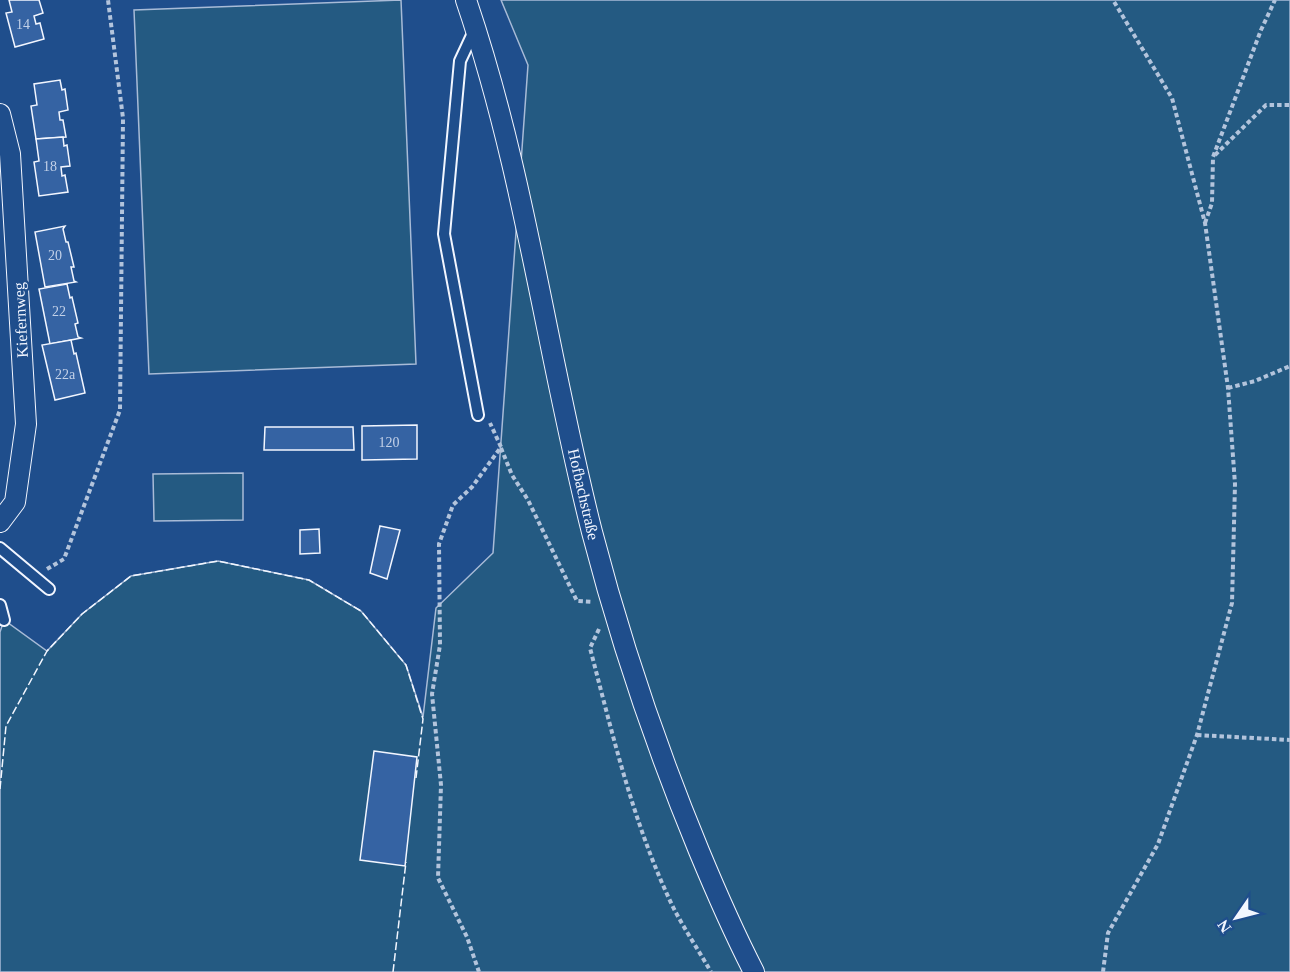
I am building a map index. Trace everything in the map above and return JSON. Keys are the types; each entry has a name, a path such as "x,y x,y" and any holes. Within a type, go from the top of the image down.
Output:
{"street":[{"name":"Hofbachstraße","path":"466,0 495,90 592,530 612,602 643,703 679,802 715,889 754,972"},
{"name":"Kiefernweg","path":"0,114 10,154 26,424 15,502 0,522"}],"lane":[{"path":"476,28 460,61 444,234 483,416"},
{"path":"0,548 49,589"},
{"path":"0,604 4,620"}],"path":[{"path":"35,576 64,559 120,410 123,118 108,0"},
{"path":"1103,972 1108,933 1158,844 1197,735 1232,603 1235,484 1227,388 1205,223 1172,98 1113,0"},
{"path":"1205,223 1212,203 1214,157 1261,30 1275,0"},
{"path":"1214,157 1266,105 1290,105"},
{"path":"1227,388 1255,381 1290,366"},
{"path":"483,416 501,447 512,476 528,500 576,601 612,602 590,648 598,681 621,766 648,848 674,909 711,972"},
{"path":"479,972 466,937 438,878 441,785 432,694 440,645 439,544 453,505 472,487 501,447"},
{"path":"1197,735 1290,740"}],"shaded area":[{"path":"401,0 416,364 149,374 134,10"},
{"path":"501,0 1290,0 1290,972 0,972 0,632 4,620 47,651 82,614 131,576 218,561 309,580 361,611 406,665 423,717 436,608 493,553 528,65"},
{"path":"243,473 243,520 154,521 153,474"}],"building":[{"path":"9,0 39,0 43,13 34,16 36,24 40,23 44,39 15,47 6,13 12,12"},
{"path":"60,80 62,90 65,89 68,110 59,112 66,137 36,139 31,106 37,105 34,84"},
{"path":"63,137 64,146 67,145 70,166 61,167 68,192 39,196 34,162 39,161 36,139"},
{"path":"65,226 63,229 76,282 45,287 35,232"},
{"path":"67,284 78,323 75,324 78,337 81,338 50,344 39,289"},
{"path":"71,340 85,393 55,400 42,345"},
{"path":"417,425 417,459 362,460 362,426"},
{"path":"265,427 353,427 354,450 264,450"},
{"path":"380,526 400,530 387,579 370,573"},
{"path":"319,529 320,553 300,554 300,530"},
{"path":"374,751 417,757 405,866 360,860"}],"fence":[{"path":"0,789 6,726 47,651 82,614 131,576 218,561 309,580 361,611 406,665 423,719 416,778"},
{"path":"393,972 406,862"}]}
